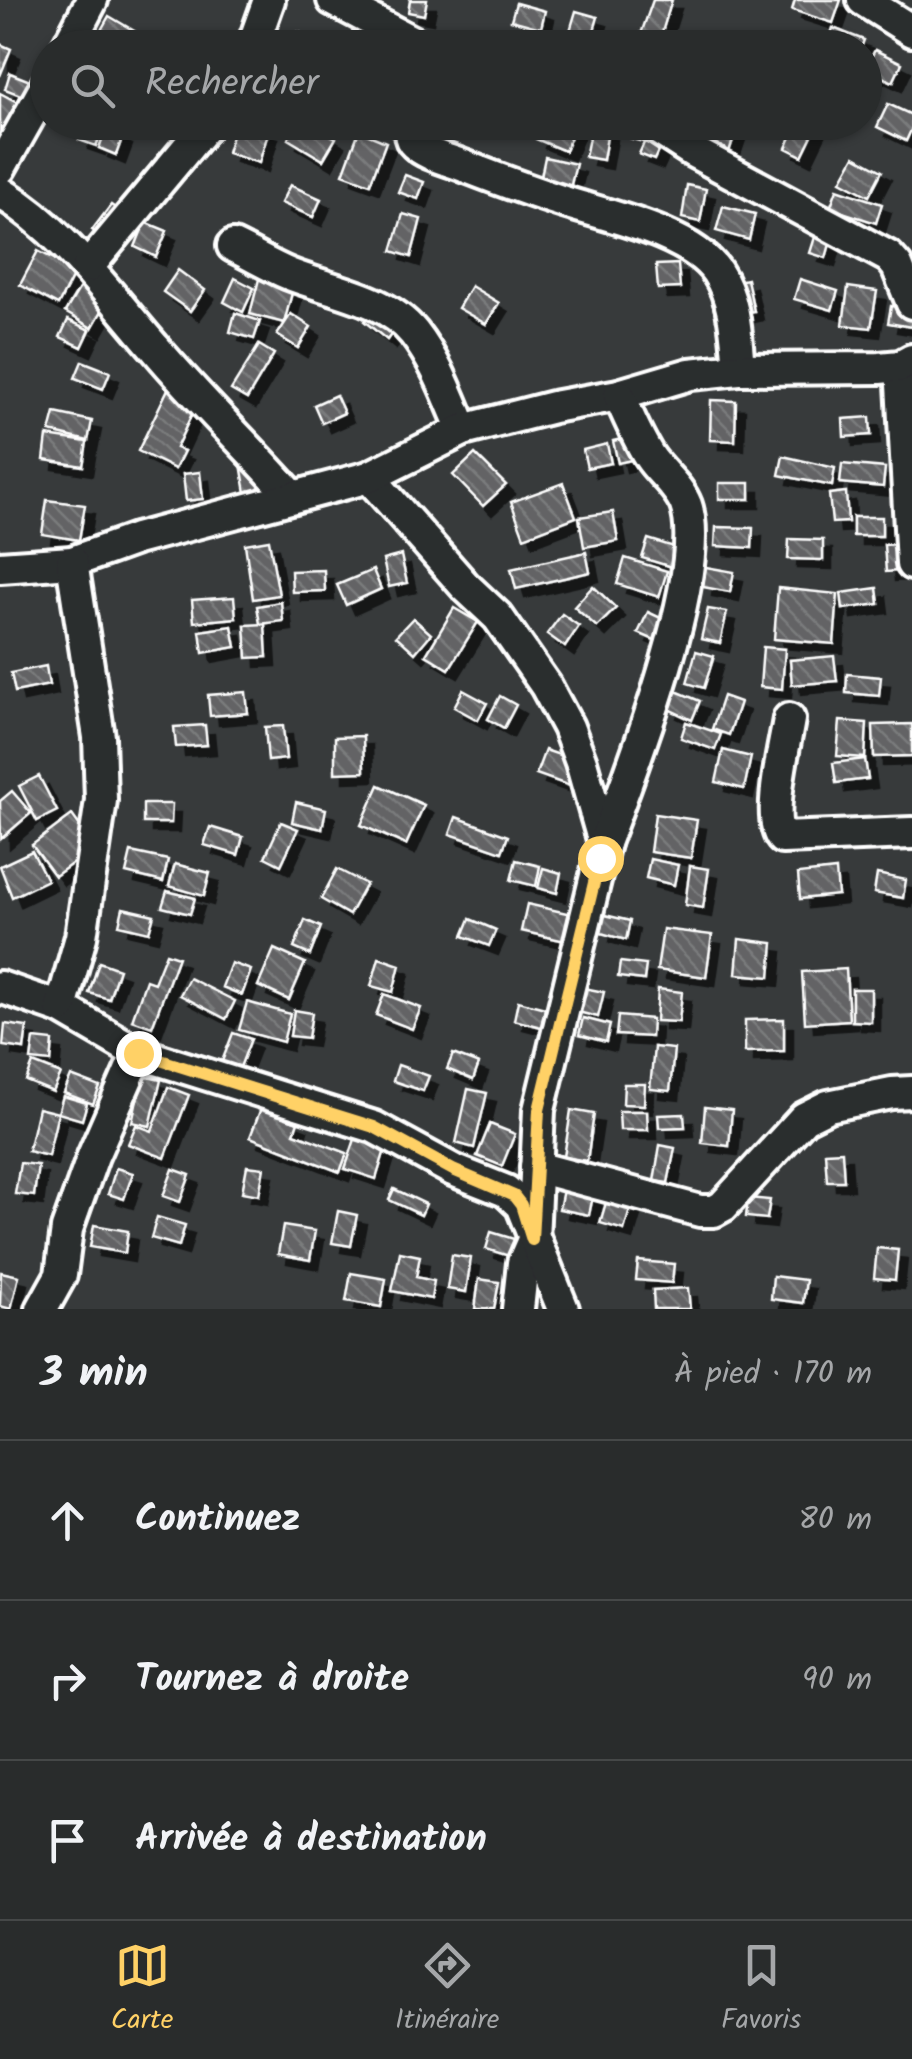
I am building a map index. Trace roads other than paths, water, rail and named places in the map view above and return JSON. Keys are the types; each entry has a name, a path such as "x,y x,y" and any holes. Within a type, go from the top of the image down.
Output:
{"street":[{"path":"76,30 92,0"},
{"path":"258,30 269,0"},
{"path":"333,0 390,30"},
{"path":"863,0 912,31"},
{"path":"0,168 30,115"},
{"path":"88,267 194,140"},
{"path":"413,140 434,154 543,196 642,227 695,252 716,270 726,291 733,311 739,369"},
{"path":"676,140 889,256 912,303"},
{"path":"0,192 42,221 88,267 158,352 292,496"},
{"path":"234,246 286,272 376,304 398,318 426,353 463,430"},
{"path":"0,567 72,562 136,539 369,476 463,430 619,395 690,374 907,363 912,564"},
{"path":"518,1309 523,1263 532,1240 539,1110 604,844 676,629 691,553 687,508 682,497 649,456 619,395"},
{"path":"369,476 465,586 498,617 546,686 581,762 604,844"},
{"path":"62,1008 81,937 101,800 99,738 72,562"},
{"path":"789,718 776,801 777,829 782,838 912,833"},
{"path":"0,987 62,1008 138,1053 374,1127 453,1170 514,1196 563,1309"},
{"path":"42,1309 61,1276 68,1229 86,1174 138,1053"},
{"path":"536,1167 714,1211 804,1118 828,1106 912,1092"}]}
